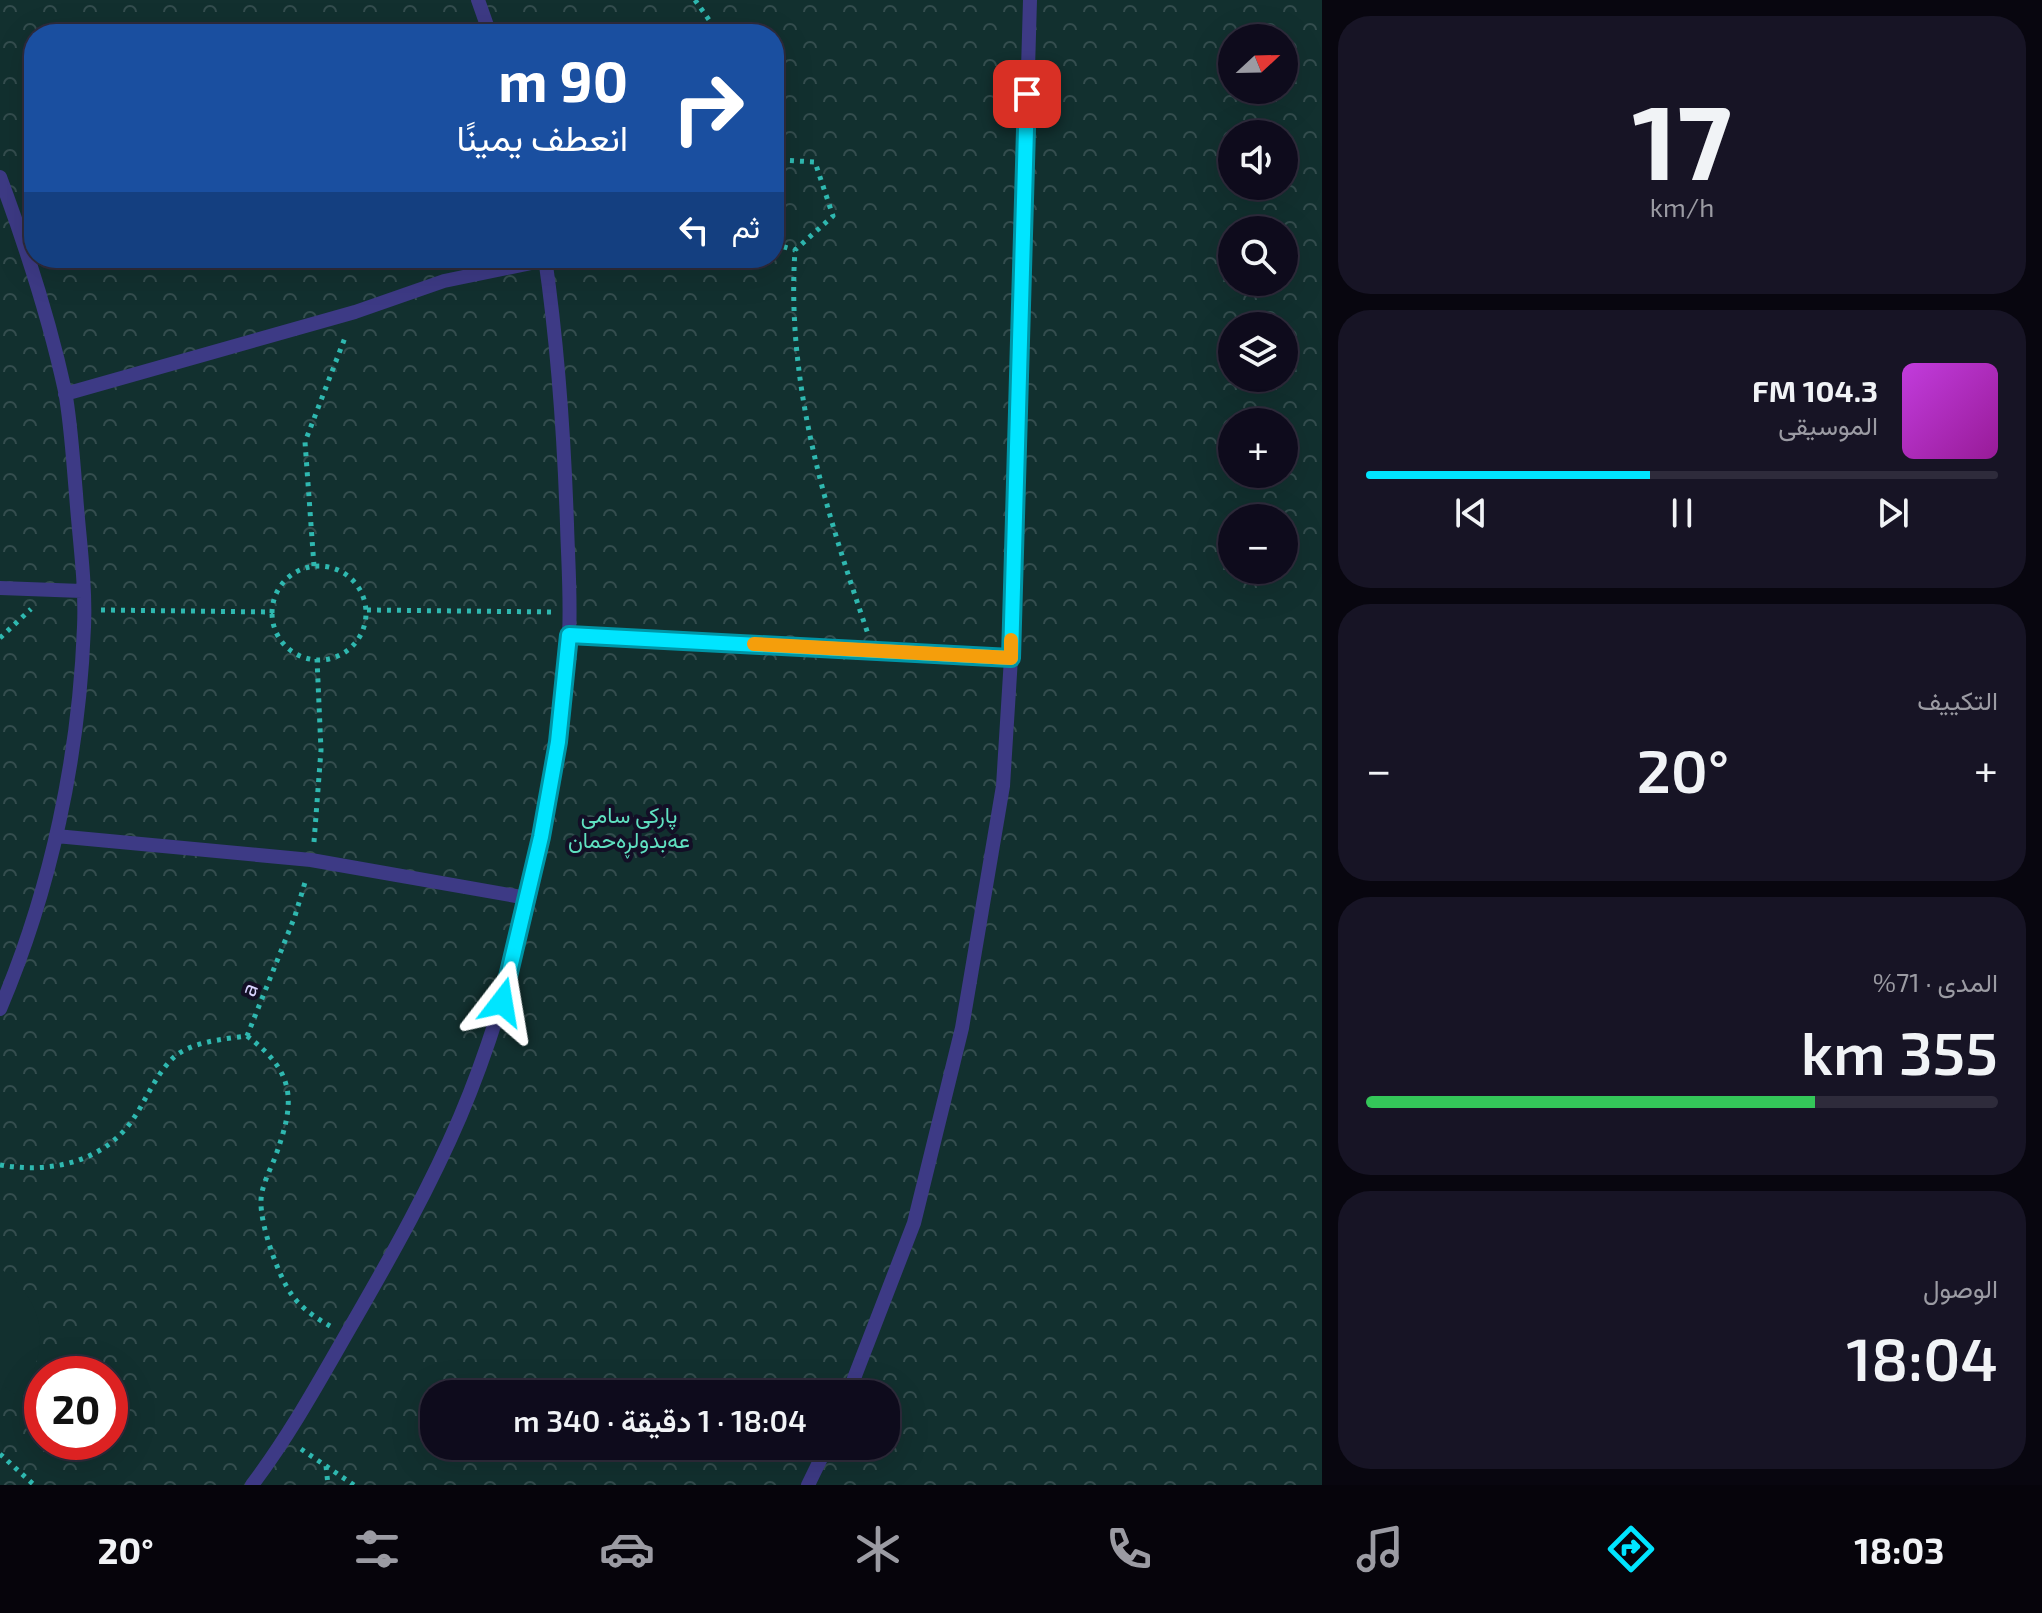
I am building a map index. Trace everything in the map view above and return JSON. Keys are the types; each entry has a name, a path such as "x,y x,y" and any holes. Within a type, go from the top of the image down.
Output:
{"lane":[{"path":"478,0 486,24"},
{"path":"853,1380 914,1223 962,1028 1003,786 1011,658 1030,0"},
{"path":"0,177 24,247"},
{"path":"0,1009 41,902 56,836 74,739 84,609 75,475 65,394 31,268"},
{"path":"65,394 355,312 444,281 504,268"},
{"path":"252,1485 287,1439 426,1191 461,1113 502,1002 527,898 558,742 569,635 563,404 547,268"},
{"path":"0,588 82,591"},
{"path":"569,635 1011,658"},
{"path":"56,836 311,860 527,898"},
{"path":"808,1485 820,1460"}],"path":[{"path":"695,0 712,24"},
{"path":"784,160 815,162 833,216 795,250 791,307 810,440 825,507 873,650"},
{"path":"784,247 795,250"},
{"path":"314,566 305,442 355,312"},
{"path":"314,566 344,572 363,595 366,610 365,625 347,651 332,658 317,659 288,648 278,635 273,612 278,590 287,578 314,566"},
{"path":"0,638 48,589"},
{"path":"84,609 273,612"},
{"path":"366,610 570,612"},
{"name":"a","path":"247,1036 295,916 311,860 318,818 321,750 317,659"},
{"path":"0,1165 58,1166 98,1155 128,1126 173,1057 208,1042 247,1036 273,1055 287,1087 287,1125 261,1201 271,1249 291,1294 311,1314 346,1336"},
{"path":"287,1439 354,1485"},
{"path":"0,1454 34,1485"},
{"path":"326,1465 328,1485"}],"green space":[{"name":"پارکی سامی عەبدولڕەحمان","path":"0,0 1322,0 1322,1485 0,1485"},
{"path":"0,1268 28,1297 40,1329 40,1346 38,1356 24,1356 24,1392 20,1399 0,1382"}],"slow traffic":[{"path":"754,644 1011,658 1011,640"}],"route":[{"path":"502,1002 541,837 558,742 569,635 1011,658 1027,94"}]}
